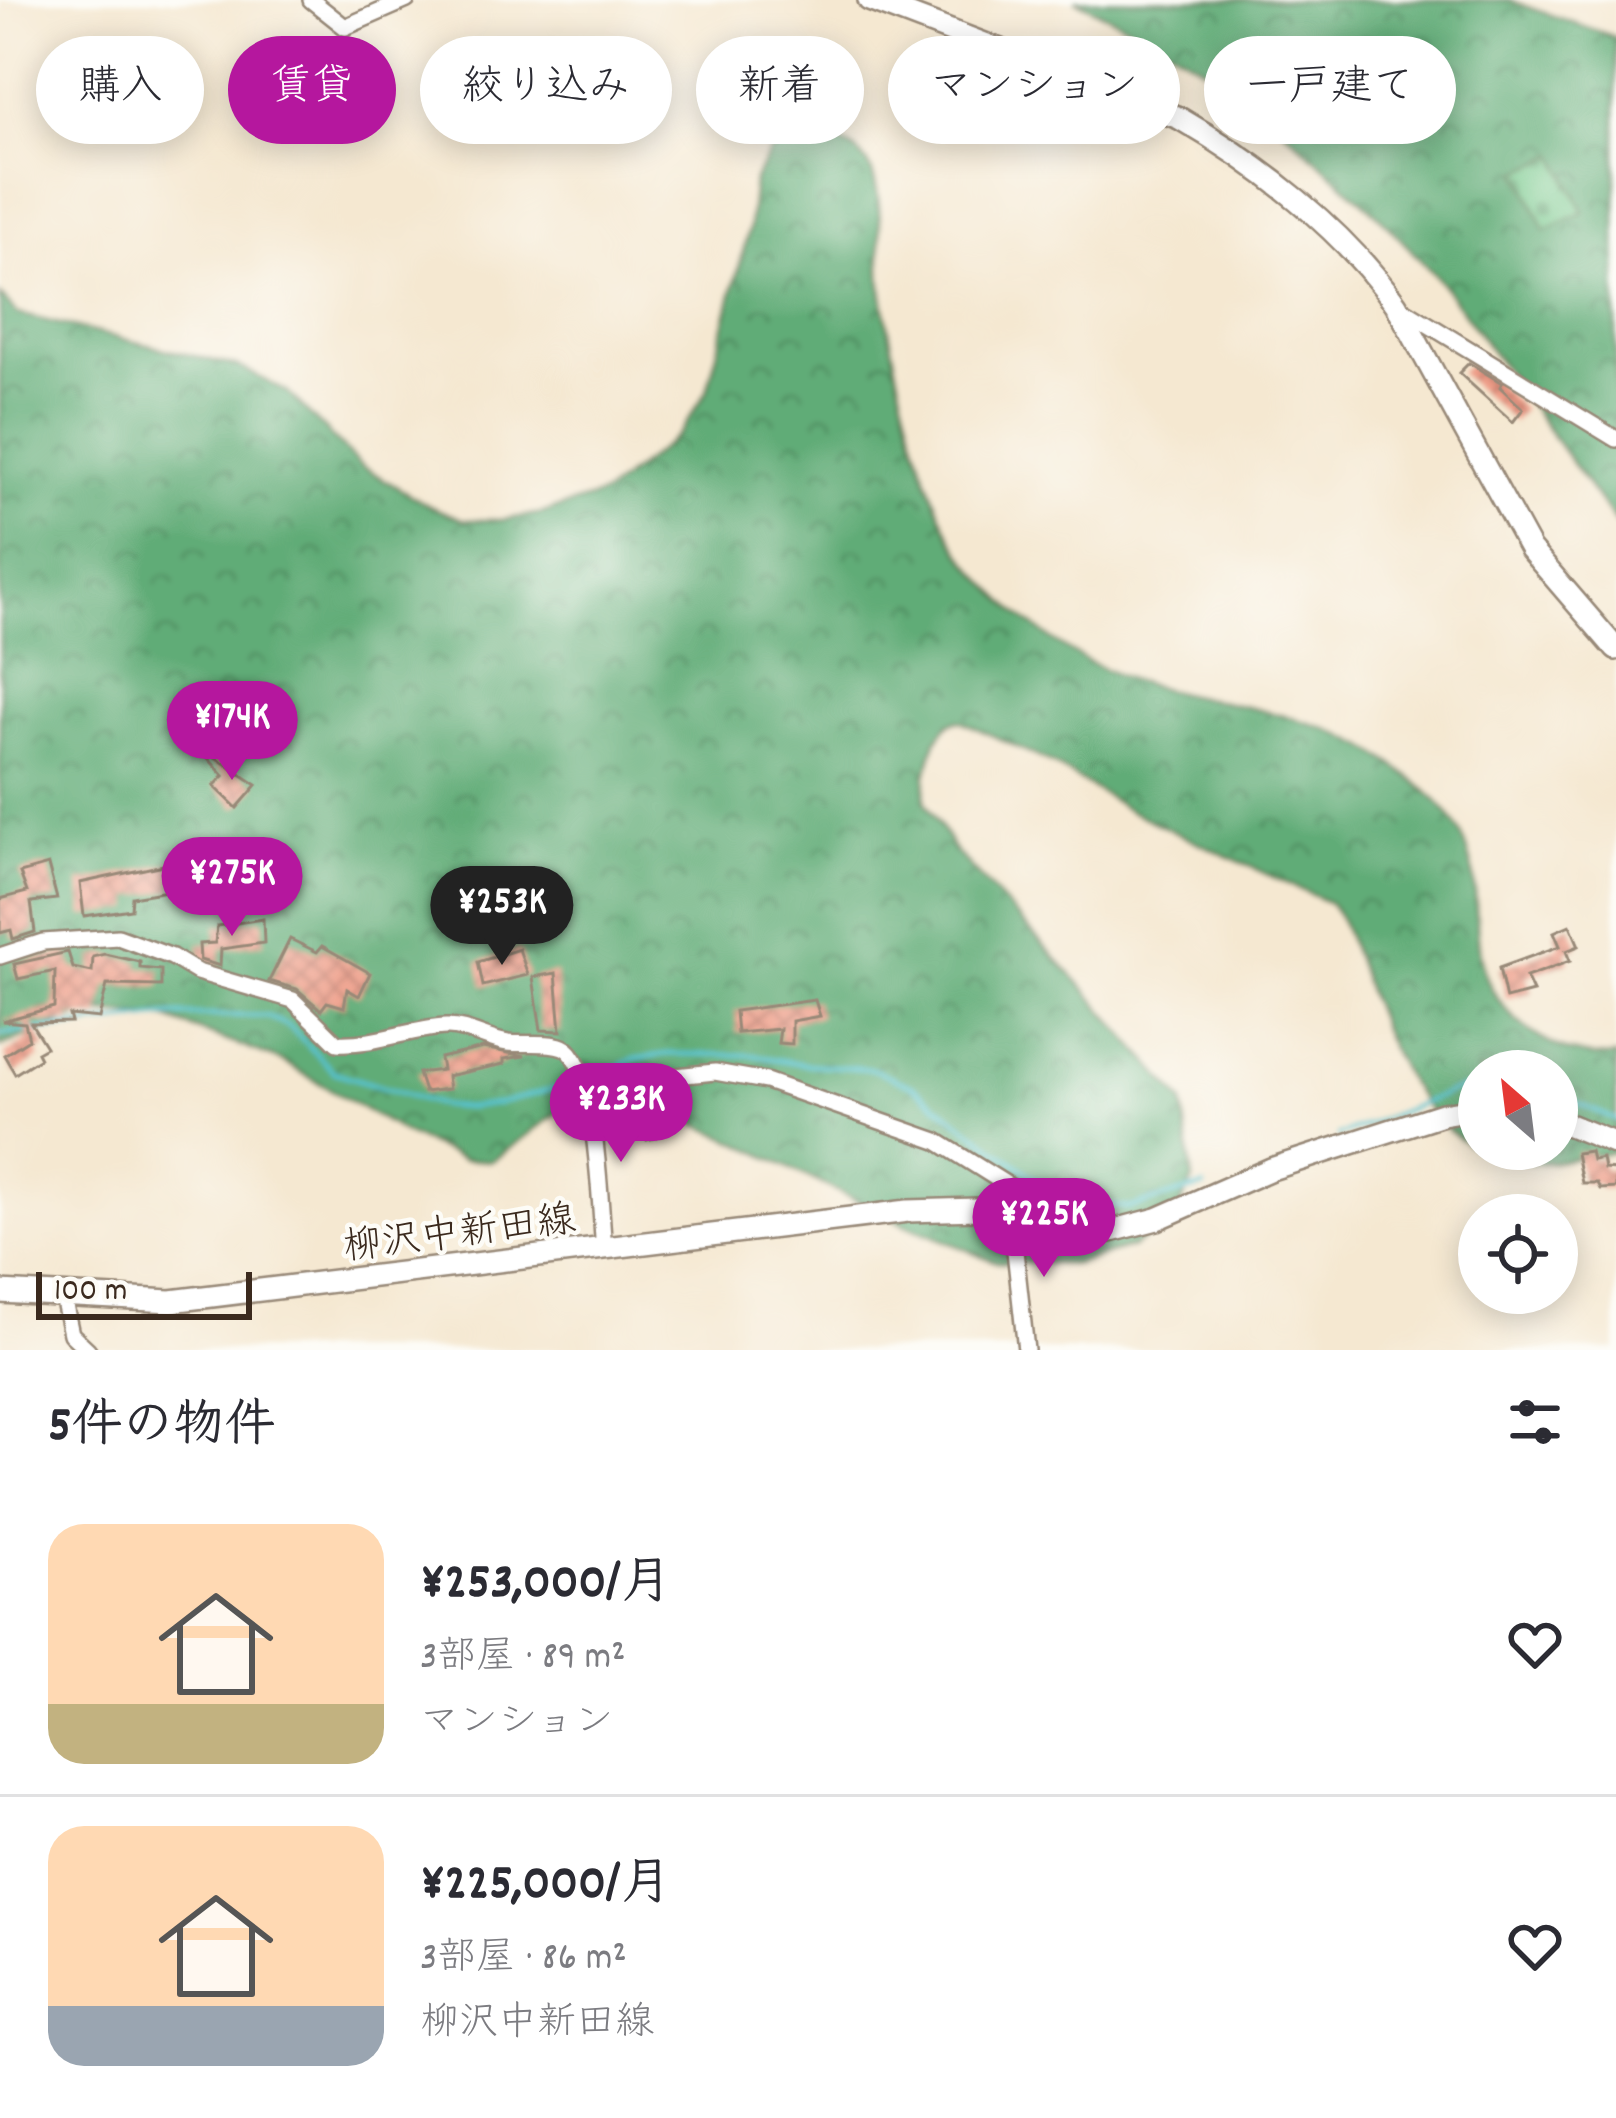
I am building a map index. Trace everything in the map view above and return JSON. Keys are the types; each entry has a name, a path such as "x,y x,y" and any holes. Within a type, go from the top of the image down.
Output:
{"main road":[{"path":"868,0 1179,118 1226,145 1327,228 1372,270 1396,304 1530,549 1616,649"},
{"name":"柳沢中新田線","path":"0,1292 171,1300 908,1211 977,1209 1063,1228 1111,1231 1157,1219 1270,1169 1458,1111"},
{"path":"1578,1129 1616,1144"}],"street":[{"path":"311,0 345,27 407,0"},
{"path":"1396,304 1616,439"},
{"path":"0,956 43,942 118,937 197,972 293,1000 337,1043 385,1041 454,1026 495,1040 563,1047 582,1067 587,1085 604,1250"},
{"path":"587,1085 715,1072 766,1082 938,1141 1060,1218 1063,1228"},
{"path":"1011,1215 1026,1350"},
{"path":"63,1297 71,1334 88,1350"}],"green space":[{"path":"1075,0 1507,0 1616,37 1616,524 1442,283 1379,216 1300,144 1456,144 1456,36 1204,36 1204,68 1180,53 1180,36 1149,36"},
{"path":"782,144 842,144 859,153 877,189 883,295 908,415 925,474 961,552 1011,607 1069,651 1135,681 1333,731 1363,745 1431,795 1455,823 1467,849 1488,980 1514,1017 1531,1032 1567,1050 1458,1050 1458,1137 1427,1109 1404,1074 1340,918 1329,903 1132,812 1049,762 959,720 949,723 936,741 926,775 925,801 955,851 1183,1102 1193,1180 1174,1219 1132,1247 1073,1264 997,1262 903,1224 639,1099 597,1096 568,1105 492,1161 463,1159 410,1136 282,1061 165,1018 87,1012 0,1047 0,295 18,314 240,367 287,392 360,465 431,507 464,520 502,520 605,494 679,434 707,391 749,229 754,180 770,152"},
{"path":"1556,155 1584,212 1545,230 1519,172"},
{"path":"1578,1053 1616,1056 1616,1152 1578,1158"}],"building":[{"path":"1469,363 1502,383 1500,387 1523,409 1513,422 1459,373"},
{"path":"209,753 257,785 237,808 214,786 224,776 206,756"},
{"path":"172,863 173,890 132,897 131,909 84,916 80,883"},
{"path":"48,865 57,899 31,902 35,932 13,939 11,930 0,933 0,899 27,892 20,873"},
{"path":"263,919 264,943 221,949 220,966 200,960 199,944 215,943 217,926"},
{"path":"1570,925 1579,946 1566,951 1570,961 1526,977 1533,992 1506,999 1499,968 1560,946 1554,932"},
{"path":"290,939 317,952 322,946 370,973 359,996 347,989 344,1007 327,1002 321,1010 297,989 269,981"},
{"path":"519,949 528,975 483,986 478,962"},
{"path":"68,952 73,968 92,972 93,957 105,954 140,962 140,968 161,970 161,986 107,985 99,1018 69,1015 71,1022 31,1023 46,1047 37,1052 40,1058 15,1074 4,1055 29,1039 25,1023 2,1021 54,1007 55,971 18,979 14,964"},
{"path":"556,973 561,1031 541,1030 533,977"},
{"path":"815,1000 820,1016 792,1021 792,1044 778,1043 780,1029 737,1033 735,1011"},
{"path":"483,1048 525,1056 447,1076 449,1089 424,1092 418,1073 442,1070 440,1058"},
{"path":"666,1089 671,1105 650,1109 655,1138 647,1140 634,1093"},
{"path":"1590,1151 1592,1160 1602,1158 1604,1169 1616,1170 1616,1188 1582,1183 1578,1153"}],"waterway":[{"path":"0,1034 175,1015 266,1016 290,1027 334,1072 443,1106 497,1104 580,1082"},
{"path":"591,1078 634,1059 668,1054 752,1055 872,1069 911,1085 1032,1176 1081,1202 1129,1208 1204,1187"},
{"path":"1338,1136 1458,1090"},
{"path":"1578,1103 1616,1120"}]}
